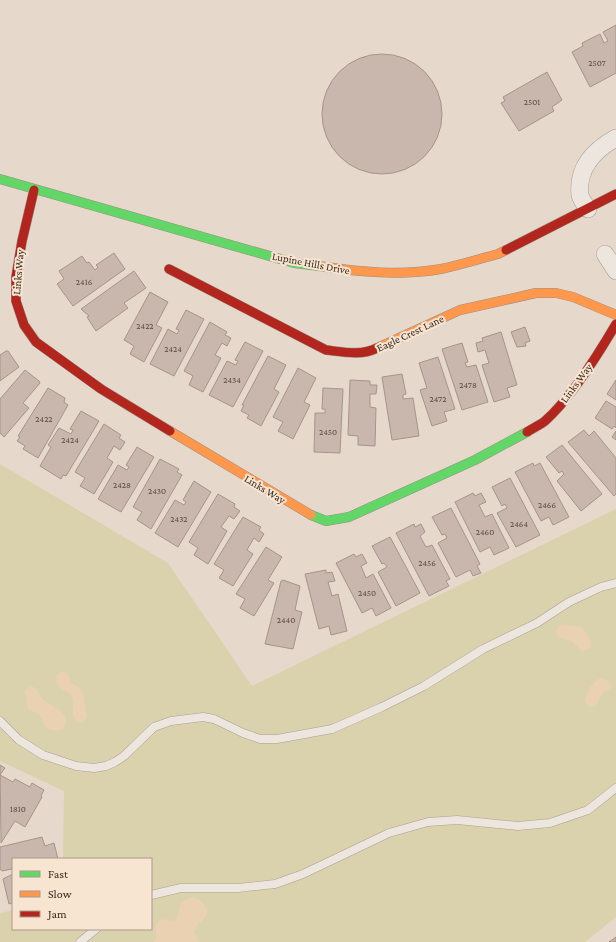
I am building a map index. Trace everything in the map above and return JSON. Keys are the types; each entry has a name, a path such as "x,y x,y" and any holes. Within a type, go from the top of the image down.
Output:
{"street":[{"path":"588,209 580,196 582,175 592,154 600,146 616,138"},
{"name":"Lupine Hills Drive","path":"0,179 34,190 294,262 353,272 388,273 441,269 498,254 616,194"},
{"name":"Links Way","path":"34,190 16,277 16,301 24,325 36,342 101,390 306,513 326,521 349,517 468,463 544,422 573,389 607,340 616,324"},
{"path":"605,254 616,271"},
{"name":"Eagle Crest Lane","path":"169,269 326,350 348,353 372,351 460,310 536,293 556,293 573,296 616,316"}],"lane":[{"path":"0,721 18,740 43,755 76,766 94,768 106,766 124,756 154,727 171,721 189,718 209,718 243,733 266,739 289,738 332,729 382,707 424,686 483,649 537,623 569,602 601,587 616,583"},
{"path":"152,895 181,888 238,888 275,884 302,874 389,833 428,822 457,820 495,825 518,826 550,823 588,810 616,788"},
{"path":"80,942 95,930"}],"shaded area":[{"path":"0,464 168,563 252,686 616,509 616,917 585,942 0,942 0,913 12,910 12,930 152,930 152,858 63,858 64,791 0,761"}],"sand":[{"path":"563,624 582,628 589,637 591,648 582,652 573,642 557,636 556,632 560,625"},
{"path":"61,671 67,673 72,684 79,687 83,693 87,716 83,723 77,722 75,719 71,694 58,686 56,676"},
{"path":"601,678 610,681 611,687 601,695 597,705 589,707 585,701 587,694 595,681"},
{"path":"30,686 36,688 45,701 64,714 66,723 64,728 57,731 47,729 39,715 28,709 25,691"},
{"path":"192,897 201,901 207,911 207,914 195,928 194,932 200,942 154,942 156,937 155,930 158,921 161,919 174,921 177,919 181,902"}],"building":[{"path":"616,25 616,73 590,87 572,52 583,46 582,43 600,34 604,43 608,41 603,32"},
{"path":"382,54 405,59 415,64 424,72 432,81 437,91 442,114 437,137 432,147 424,156 415,164 405,169 382,174 359,169 349,164 340,156 332,147 327,137 322,114 327,91 332,81 340,72 349,64 359,59"},
{"path":"547,72 562,100 552,107 554,111 519,131 501,103 505,101 503,97"},
{"path":"114,253 125,269 73,306 57,284 64,279 59,271 82,256 95,270 98,267 96,265"},
{"path":"134,271 146,288 124,303 128,308 96,331 87,317 89,316 81,309"},
{"path":"150,292 168,302 156,325 162,328 144,362 130,354 134,346 124,340"},
{"path":"186,310 204,319 174,376 150,364 168,329 177,334 179,330 176,329"},
{"path":"210,322 227,332 225,335 231,338 227,346 222,343 215,355 221,358 203,392 189,385 193,376 184,371"},
{"path":"525,327 530,341 525,343 526,346 517,347 511,332"},
{"path":"501,332 517,385 507,388 510,397 494,402 482,365 489,363 485,350 478,352 476,343 483,341 482,338"},
{"path":"245,342 263,351 233,407 209,395 227,361 236,365 238,361 235,360"},
{"path":"462,343 468,362 465,363 467,367 476,365 488,402 462,410 442,349"},
{"path":"8,351 19,367 0,381 0,355"},
{"path":"268,356 286,365 274,389 279,392 261,426 247,418 249,415 241,411 244,405 242,405"},
{"path":"438,357 455,409 444,412 447,421 432,426 420,390 427,388 419,363"},
{"path":"298,368 316,378 304,402 310,405 293,439 278,431 283,422 273,417"},
{"path":"25,370 40,383 23,403 29,408 4,437 0,433 0,399"},
{"path":"402,374 406,394 403,395 403,399 413,398 419,436 392,440 382,377"},
{"path":"350,380 370,381 370,385 377,385 376,394 370,394 370,407 376,408 375,446 358,445 358,436 348,435"},
{"path":"616,380 616,400 607,394"},
{"path":"48,388 65,398 64,402 68,405 38,458 23,449 25,446 17,441 20,437 18,436"},
{"path":"323,388 343,389 340,453 314,452 315,413 325,413 325,409 322,409"},
{"path":"606,401 616,407 616,428 614,426 612,429 595,418"},
{"path":"81,411 99,421 66,476 63,475 61,479 40,466 51,447 48,445 59,428 71,434 73,430 70,429"},
{"path":"104,424 121,435 119,438 125,442 120,450 114,446 107,458 113,462 94,494 80,486 85,478 75,472"},
{"path":"584,430 589,436 594,431 616,458 616,494 614,496 568,442"},
{"path":"616,431 616,440 612,437"},
{"path":"562,445 602,494 581,511 557,481 564,474 562,471 559,473 546,457"},
{"path":"137,447 154,457 121,512 98,499 118,465 127,470 129,467 126,465"},
{"path":"160,459 179,469 177,472 182,475 151,529 137,520 142,512 133,507"},
{"path":"533,463 534,466 540,463 569,517 553,525 549,517 541,521 515,472"},
{"path":"510,478 540,535 516,547 497,513 507,508 505,504 502,506 492,487"},
{"path":"194,481 211,492 178,547 155,533 175,500 184,505 186,502 183,500"},
{"path":"473,493 475,496 481,493 486,502 479,505 485,517 492,514 509,548 494,555 490,547 480,552 455,502"},
{"path":"218,494 235,504 234,507 240,511 234,519 229,516 221,527 227,531 208,564 194,555 198,548 189,542"},
{"path":"451,508 480,564 477,566 481,573 473,576 470,570 456,577 438,543 447,538 445,534 442,535 432,517"},
{"path":"243,517 261,527 259,530 264,534 259,542 254,538 247,550 253,554 233,586 219,578 224,570 214,564"},
{"path":"414,524 415,527 421,524 425,532 420,536 426,547 432,545 450,579 446,581 449,586 429,596 396,533"},
{"path":"390,537 420,593 396,606 378,572 387,567 384,563 382,564 372,546"},
{"path":"266,547 282,557 268,580 274,583 254,616 240,608 245,599 236,594"},
{"path":"354,554 356,557 362,554 367,563 361,566 366,578 373,574 391,608 376,616 372,608 362,613 336,563"},
{"path":"326,570 326,573 332,572 335,581 328,582 332,596 338,594 347,631 331,635 329,626 319,629 305,574"},
{"path":"283,580 300,586 295,610 302,612 293,649 265,644 281,581"},
{"path":"0,765 5,768 0,775"},
{"path":"0,775 13,782 15,779 30,787 32,783 44,790 41,796 42,797 25,827 15,821 1,843"},
{"path":"42,837 45,846 54,843 58,858 12,858 12,869 2,871 0,869 0,847"},
{"path":"12,875 12,903 9,904 3,879"},
{"path":"616,937 616,942 609,942"}],"traffic: fast":[{"path":"0,179 294,263 319,266"},
{"path":"311,515 326,521 349,517 475,460 527,432"}],"traffic: slow":[{"path":"319,266 349,270 395,273 426,271 462,264 498,254 506,250"},
{"path":"377,348 460,310 536,293 556,293 573,297 616,315"},
{"path":"170,431 311,515"}],"traffic: jam":[{"path":"34,190 22,241 16,277 16,301 24,325 36,342 101,389 170,431"},
{"path":"506,250 616,194"},
{"path":"169,269 326,350 359,353 377,348"},
{"path":"527,432 545,421 555,412 593,362 616,324"}]}
